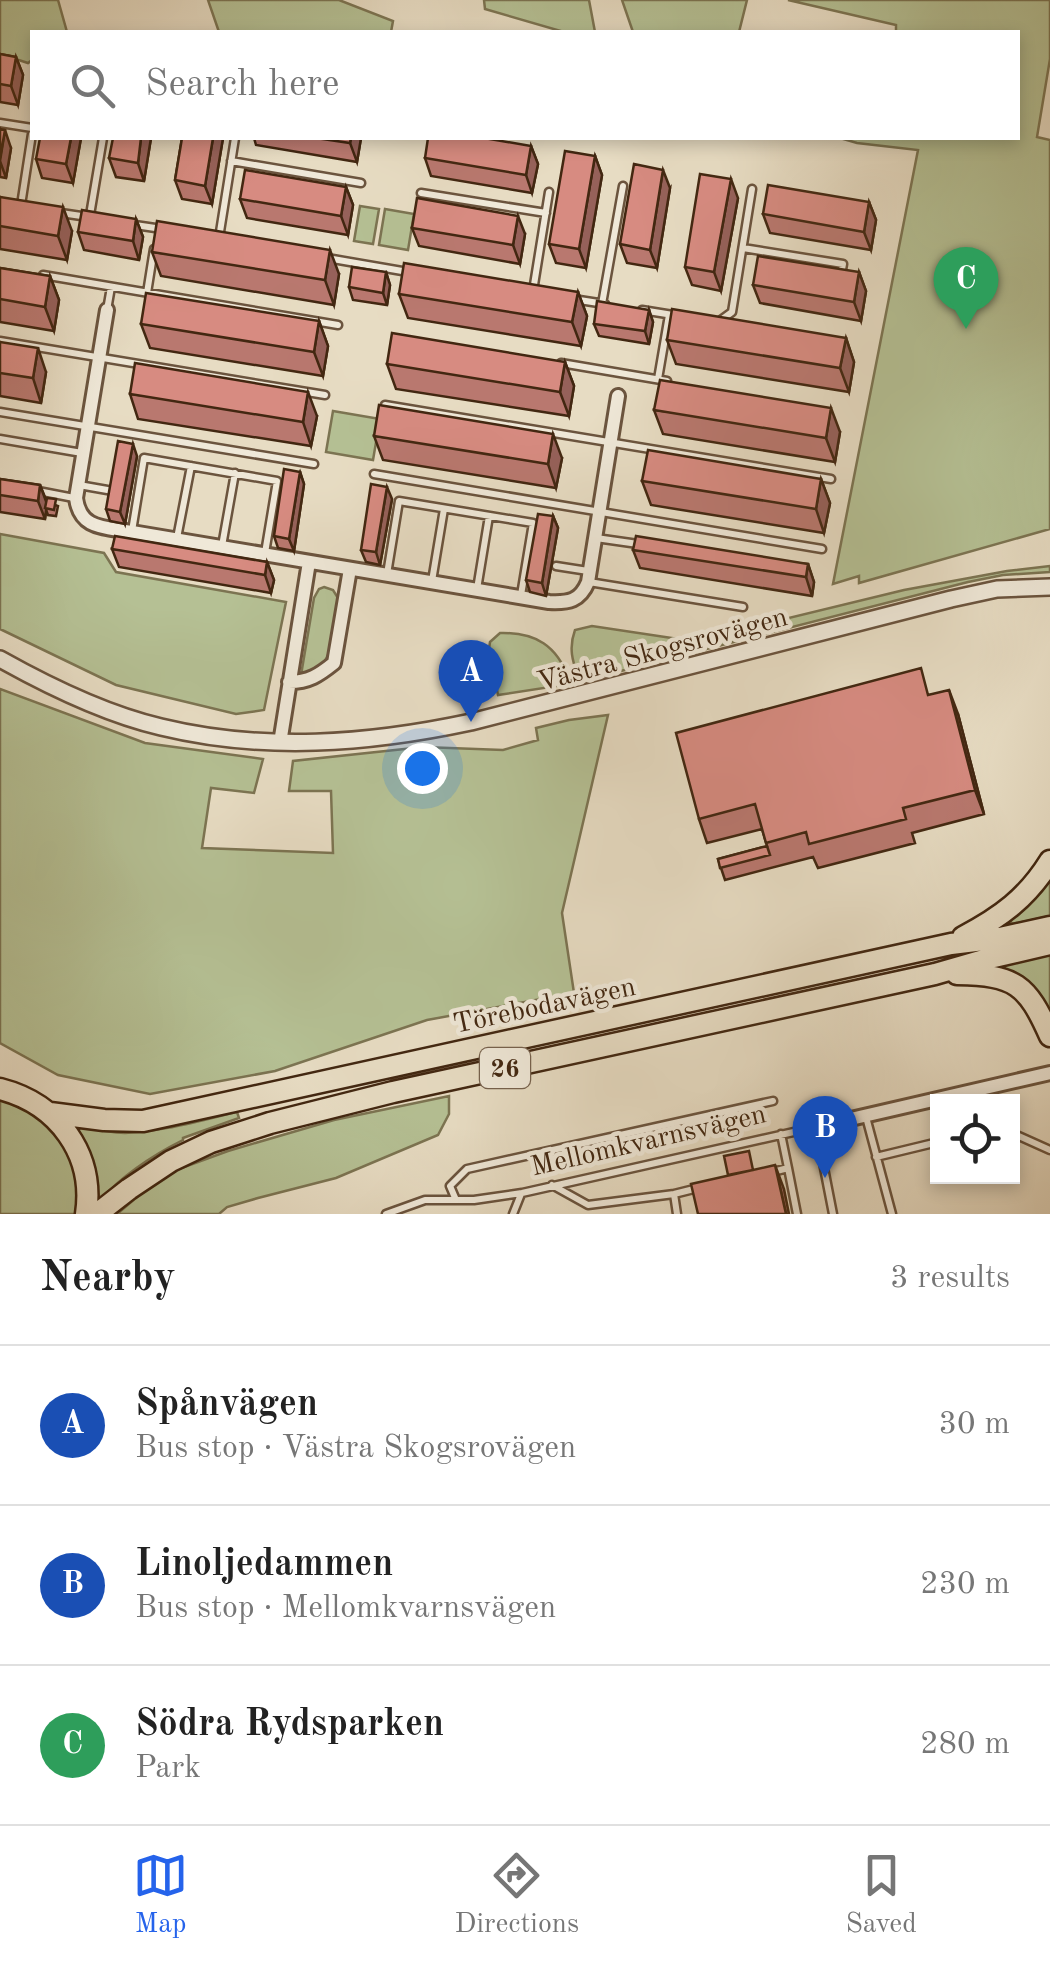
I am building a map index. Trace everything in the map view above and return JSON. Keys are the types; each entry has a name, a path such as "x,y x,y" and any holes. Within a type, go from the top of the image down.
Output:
{"highway":[{"path":"951,944 1014,905 1036,885 1050,861"},
{"name":"Törebodavägen","path":"50,1113 143,1121 951,944 1050,927"},
{"name":"Törebodavägen","path":"97,1214 171,1160 270,1123 393,1092 935,974 1050,944"},
{"path":"935,974 990,976 1018,987 1037,1006 1050,1036"},
{"name":"26","path":"1,1088 28,1098 50,1113 70,1136 84,1164 86,1214"}],"street":[{"path":"107,310 77,491 78,510 84,520 96,526 222,548 521,597 576,600 584,593 588,577 618,396"},
{"path":"280,743 309,562"},
{"path":"289,682 316,677 334,663 350,569"},
{"name":"Västra Skogsrovägen","path":"0,659 58,690 159,727 216,738 280,743 353,741 419,733 512,712 951,598 997,589 1050,587"},
{"name":"Mellomkvarnsvägen","path":"816,1127 1050,1073"}],"lane":[{"path":"0,122 30,130"},
{"path":"21,206 31,140"},
{"path":"90,217 103,140"},
{"path":"204,236 219,239 235,140"},
{"path":"231,161 361,182"},
{"path":"602,304 622,186"},
{"path":"713,322 724,320 732,312 752,189"},
{"path":"420,192 546,213"},
{"path":"548,295 532,292 550,192"},
{"path":"10,205 36,209"},
{"path":"51,211 107,220"},
{"path":"124,223 173,231"},
{"path":"147,293 158,228"},
{"path":"742,248 843,264 841,275"},
{"path":"311,255 425,274"},
{"path":"39,275 338,324"},
{"path":"107,310 110,286"},
{"path":"564,298 619,306"},
{"path":"636,309 684,317"},
{"path":"658,379 669,315"},
{"path":"0,341 326,395"},
{"path":"551,361 677,382"},
{"path":"618,396 622,373"},
{"path":"385,405 831,479"},
{"path":"0,412 314,464"},
{"path":"0,438 83,453"},
{"path":"132,532 144,458 191,466 277,481 265,555"},
{"path":"177,540 191,466"},
{"path":"222,548 235,474"},
{"path":"374,474 822,549"},
{"path":"38,492 113,491"},
{"path":"387,575 399,501 444,508 533,524 521,597"},
{"path":"432,582 444,508"},
{"path":"477,590 489,516"},
{"path":"595,538 652,547"},
{"path":"556,566 588,577 743,608"},
{"path":"456,1200 450,1186 466,1170 773,1101"},
{"path":"866,1116 892,1214"},
{"path":"816,1127 833,1214"},
{"name":"Mellomkvarnsvägen","path":"386,1214 424,1200 522,1193 816,1127"},
{"path":"781,1134 797,1214"},
{"path":"1020,1137 1050,1150"},
{"path":"876,1157 930,1144"},
{"path":"751,1177 788,1168"},
{"path":"552,1186 588,1205 712,1185"},
{"path":"513,1214 522,1193"},
{"path":"674,1194 677,1214"}],"green space":[{"path":"0,0 58,0 66,30 30,30 28,63 0,54"},
{"path":"208,0 339,0 393,21 391,30 218,30"},
{"path":"484,0 589,0 595,30 557,30 485,9"},
{"path":"622,0 747,0 740,30 632,30"},
{"path":"788,0 1050,0 1050,59 1037,137 1050,140 1050,529 859,583 859,576 833,584 918,150 847,140 1020,140 1020,30 896,30 896,25"},
{"path":"360,206 379,209 373,244 354,241"},
{"path":"385,209 414,214 408,250 379,245"},
{"path":"333,411 380,419 373,460 326,452"},
{"path":"0,534 104,553 116,572 286,602 264,710 236,714 116,685 0,629"},
{"path":"1050,566 1050,572 968,582 582,681 584,671 579,680 573,661 575,630 592,626 698,640 904,590"},
{"path":"324,587 333,590 338,598 331,646 321,666 301,675 314,598"},
{"path":"500,633 524,635 544,643 558,658 569,679 563,677 570,684 498,695 489,649 490,642"},
{"path":"0,689 145,743 263,759 254,793 211,788 202,848 333,853 331,791 289,791 293,761 423,747 503,750 538,740 536,728 608,715 562,913 574,993 427,1020 275,1071 150,1094 58,1075 0,1043"},
{"path":"1050,876 1050,916 1012,924 1010,920"},
{"path":"1050,954 1050,1019 996,967"},
{"path":"449,1096 449,1114 438,1135 336,1178 227,1207 219,1214 117,1214 156,1181 228,1151 334,1120"},
{"path":"0,1097 36,1114 62,1140 75,1174 76,1214 0,1214"},
{"path":"237,1112 239,1118 183,1138 128,1174 100,1200 93,1199 74,1130 77,1125 139,1132"}],"building":[{"path":"0,54 16,57 11,86 0,84"},
{"path":"0,129 5,130 0,158"},
{"path":"40,140 71,140 66,164 36,159"},
{"path":"113,140 141,140 138,163 109,158"},
{"path":"182,140 213,140 205,186 175,180"},
{"path":"428,140 496,140 531,146 526,175 425,158"},
{"path":"565,151 595,156 579,249 549,244"},
{"path":"634,164 663,170 650,250 620,244"},
{"path":"245,170 346,187 341,216 240,199"},
{"path":"700,174 731,179 714,272 685,267"},
{"path":"768,185 869,202 864,232 763,214"},
{"path":"0,197 63,207 58,236 0,226"},
{"path":"417,198 518,216 513,245 412,228"},
{"path":"82,210 136,219 133,241 78,232"},
{"path":"157,221 330,250 325,280 152,252"},
{"path":"758,256 859,272 854,302 753,285"},
{"path":"404,263 578,292 572,322 399,294"},
{"path":"352,267 386,272 383,293 349,287"},
{"path":"0,268 50,276 45,307 0,299"},
{"path":"146,293 319,321 314,352 141,324"},
{"path":"597,301 649,310 645,331 594,324"},
{"path":"672,309 846,338 840,368 667,340"},
{"path":"392,333 565,362 560,392 387,364"},
{"path":"0,342 38,348 33,378 0,373"},
{"path":"135,363 308,392 303,422 130,394"},
{"path":"660,380 831,408 826,438 654,410"},
{"path":"379,405 553,434 548,464 374,436"},
{"path":"118,441 133,444 120,512 106,509"},
{"path":"648,450 821,479 816,509 642,481"},
{"path":"284,469 300,472 289,539 274,536"},
{"path":"0,479 40,485 38,501 0,495"},
{"path":"371,484 387,487 376,552 361,550"},
{"path":"47,498 56,499 54,510 45,508"},
{"path":"538,514 553,516 542,583 526,580"},
{"path":"115,536 267,562 265,575 112,549"},
{"path":"636,536 808,564 806,577 633,550"},
{"path":"921,668 928,695 949,690 975,790 903,808 906,819 809,844 806,832 766,843 755,804 699,819 676,733"},
{"path":"767,846 770,855 720,868 718,859"},
{"path":"749,1151 753,1170 728,1175 724,1156"},
{"path":"775,1165 786,1214 698,1214 691,1184"}],"place":[{"name":"Södra Rydsparken","path":"966,329"},
{"name":"Spånvägen","path":"471,722"},
{"name":"Linoljedammen","path":"825,1178"}]}
